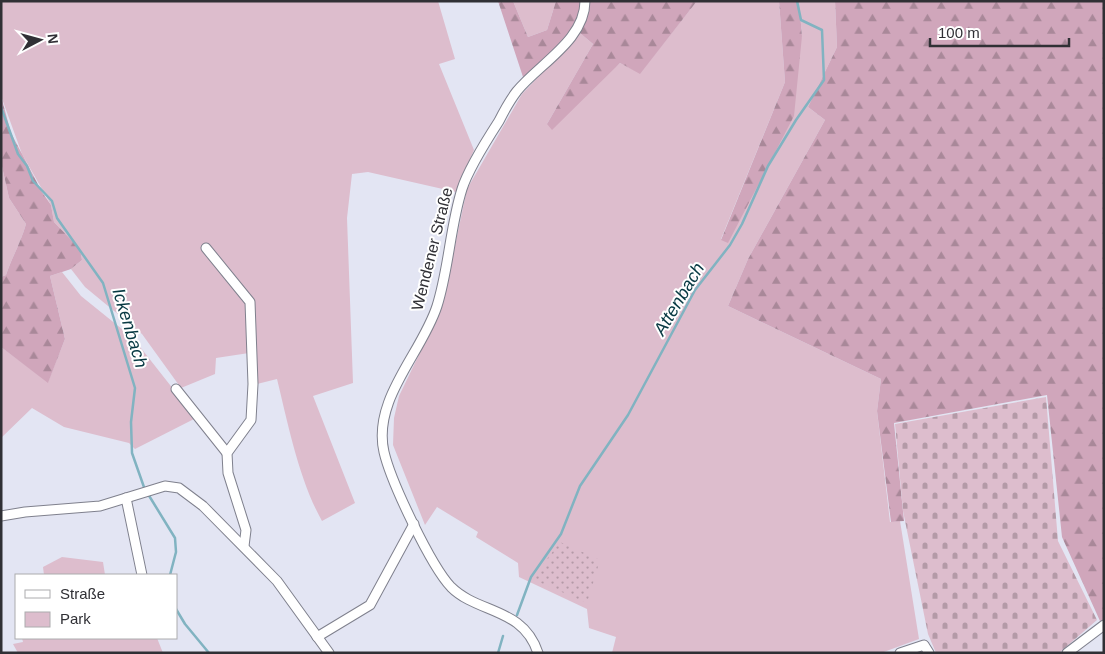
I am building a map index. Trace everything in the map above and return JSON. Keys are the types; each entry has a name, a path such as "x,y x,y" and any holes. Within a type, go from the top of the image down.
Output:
{"street":[{"name":"Wendener Straße","path":"414,524 384,453 382,434 392,395 437,307 462,187 517,91 574,33 585,13 585,1"},
{"path":"206,248 250,302 253,384 251,420 227,453"},
{"path":"176,389 227,453 228,473 246,530 244,546"},
{"path":"1,516 25,512 100,506 146,490 165,486 179,488 202,506 277,581 329,653"},
{"path":"126,498 142,574"},
{"path":"317,637 370,605 414,524"},
{"path":"414,524 440,573 452,588 506,615 534,642 538,653"},
{"path":"1067,653 1104,625"},
{"path":"900,653 927,649"}],"green space":[{"path":"1,1 438,1 455,59 439,64 474,150 456,192 368,172 352,174 347,218 353,383 313,396 355,503 322,521 301,470 277,379 257,384 249,353 216,358 215,374 181,388 142,334 85,287 71,269 82,260 80,249 54,222 51,205 22,154 1,96"},
{"path":"498,1 513,1 528,37 547,30 556,1 697,1 640,74 620,63 552,130 547,124 593,44 574,28 524,80"},
{"path":"513,1 556,1 547,30 528,37"},
{"path":"697,1 779,1 785,82 721,239 728,242 802,36 799,1 835,1 837,47 808,107 825,120 748,259 728,306 881,379 877,411 890,522 900,521 919,639 881,653 612,653 616,637 589,628 587,609 519,577 518,563 476,537 478,532 437,507 425,525 393,445 394,418 399,396 442,307 467,189 522,94 580,33 593,44 547,124 620,63 640,73"},
{"path":"779,1 799,1 802,36 794,116 728,243 721,240 785,82"},
{"path":"835,1 1104,1 1104,619 1100,621 1062,537 1047,395 894,423 904,521 891,522 877,411 881,379 728,306 748,259 825,120 808,107 837,47"},
{"path":"1,96 11,133 42,192 51,205 54,222 80,249 82,260 71,269 50,276 65,339 48,383 1,347 1,277 6,275 26,224 9,198 1,162"},
{"path":"1,162 9,198 26,224 6,275 1,277"},
{"path":"62,272 81,296 133,338 196,418 135,449 129,443 64,427 32,408 1,438 1,347 48,382 65,339 50,276"},
{"path":"1046,397 1058,541 1097,620 1059,653 936,653 928,634 903,511 895,424"},
{"path":"560,542 600,560 587,603 532,579"},
{"path":"62,557 103,562 105,574 44,574 43,567"},
{"path":"22,639 157,639 163,653 18,653 13,644 23,642"}],"waterway":[{"name":"Attenbach","path":"517,615 531,577 561,534 580,486 628,415 695,290 730,245 742,224 768,166 796,120 824,80 822,30 801,20 797,1"},
{"name":"Ickenbach","path":"1,107 18,154 27,166 33,181 52,201 57,218 103,283 135,388 131,422 132,453 145,490"},
{"name":"Ickenbach","path":"148,494 175,538 176,552 170,574"},
{"name":"Ickenbach","path":"178,612 185,624 209,653"},
{"name":"Attenbach","path":"498,653 503,636"}]}
